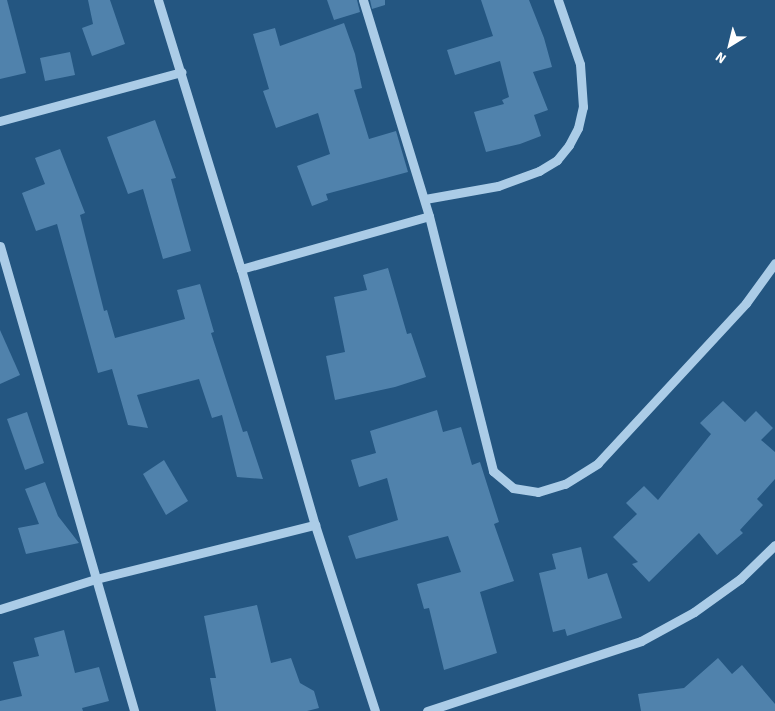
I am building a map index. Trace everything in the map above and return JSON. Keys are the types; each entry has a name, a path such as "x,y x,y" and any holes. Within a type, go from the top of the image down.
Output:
{"street":[{"path":"158,0 241,269 315,525 375,711"},
{"path":"363,0 425,198 493,471 513,488 538,492 565,484 598,464 740,310 775,263"},
{"path":"425,198 498,186 539,171 557,160 569,145 578,128 583,107 580,64 558,0"},
{"path":"0,121 181,72"},
{"path":"241,269 429,216"},
{"path":"0,246 134,711"},
{"path":"0,609 96,579 315,525"},
{"path":"427,711 641,641 694,612 740,578 775,545"}],"building":[{"path":"0,0 7,0 26,73 0,79"},
{"path":"88,0 110,0 125,44 92,56 82,28 93,24"},
{"path":"327,0 357,0 360,12 334,20"},
{"path":"370,0 385,0 385,5 372,9"},
{"path":"481,0 529,0 544,38 552,67 533,72 548,110 534,115 541,136 520,144 486,152 474,112 504,104 502,100 509,97 500,61 455,75 447,50 493,36"},
{"path":"344,23 355,54 362,88 354,90 369,139 396,131 408,172 326,194 328,200 312,206 297,166 330,154 318,113 276,128 263,91 269,89 253,34 275,28 280,46"},
{"path":"70,52 75,75 45,81 40,58"},
{"path":"155,120 176,178 171,179 191,251 163,259 143,189 128,194 107,137"},
{"path":"60,149 85,213 80,215 104,311 107,310 115,338 185,319 177,290 200,284 214,332 211,333 243,432 247,431 263,479 237,477 222,415 212,418 199,379 137,395 148,428 128,425 112,369 98,373 57,224 36,231 22,193 45,184 35,158"},
{"path":"388,268 407,334 411,333 426,377 395,387 335,400 326,356 345,352 334,297 367,290 363,275"},
{"path":"0,330 20,375 0,384"},
{"path":"723,401 745,422 756,411 773,428 761,440 775,452 775,479 757,499 763,505 740,530 743,533 717,555 699,533 649,582 632,564 638,562 613,537 637,514 626,503 644,486 658,500 711,434 700,423"},
{"path":"437,410 443,432 461,427 472,465 480,462 499,522 494,524 514,581 480,592 497,653 444,670 429,608 424,609 417,584 461,572 448,536 356,559 348,536 398,520 387,478 359,487 351,460 376,453 370,431"},
{"path":"27,412 44,463 25,470 7,419"},
{"path":"164,460 188,501 166,515 143,474"},
{"path":"45,482 58,516 79,543 26,554 18,528 39,524 25,489"},
{"path":"581,547 588,579 607,573 622,618 567,636 565,629 553,632 539,573 556,569 552,554"},
{"path":"257,605 271,663 291,658 300,683 314,691 319,708 307,711 216,711 210,678 216,678 204,616"},
{"path":"64,630 75,673 99,667 109,701 82,708 83,711 0,711 0,701 22,696 13,662 39,656 34,638"},
{"path":"718,658 732,674 742,665 775,704 775,711 641,711 638,694 684,688"}]}
